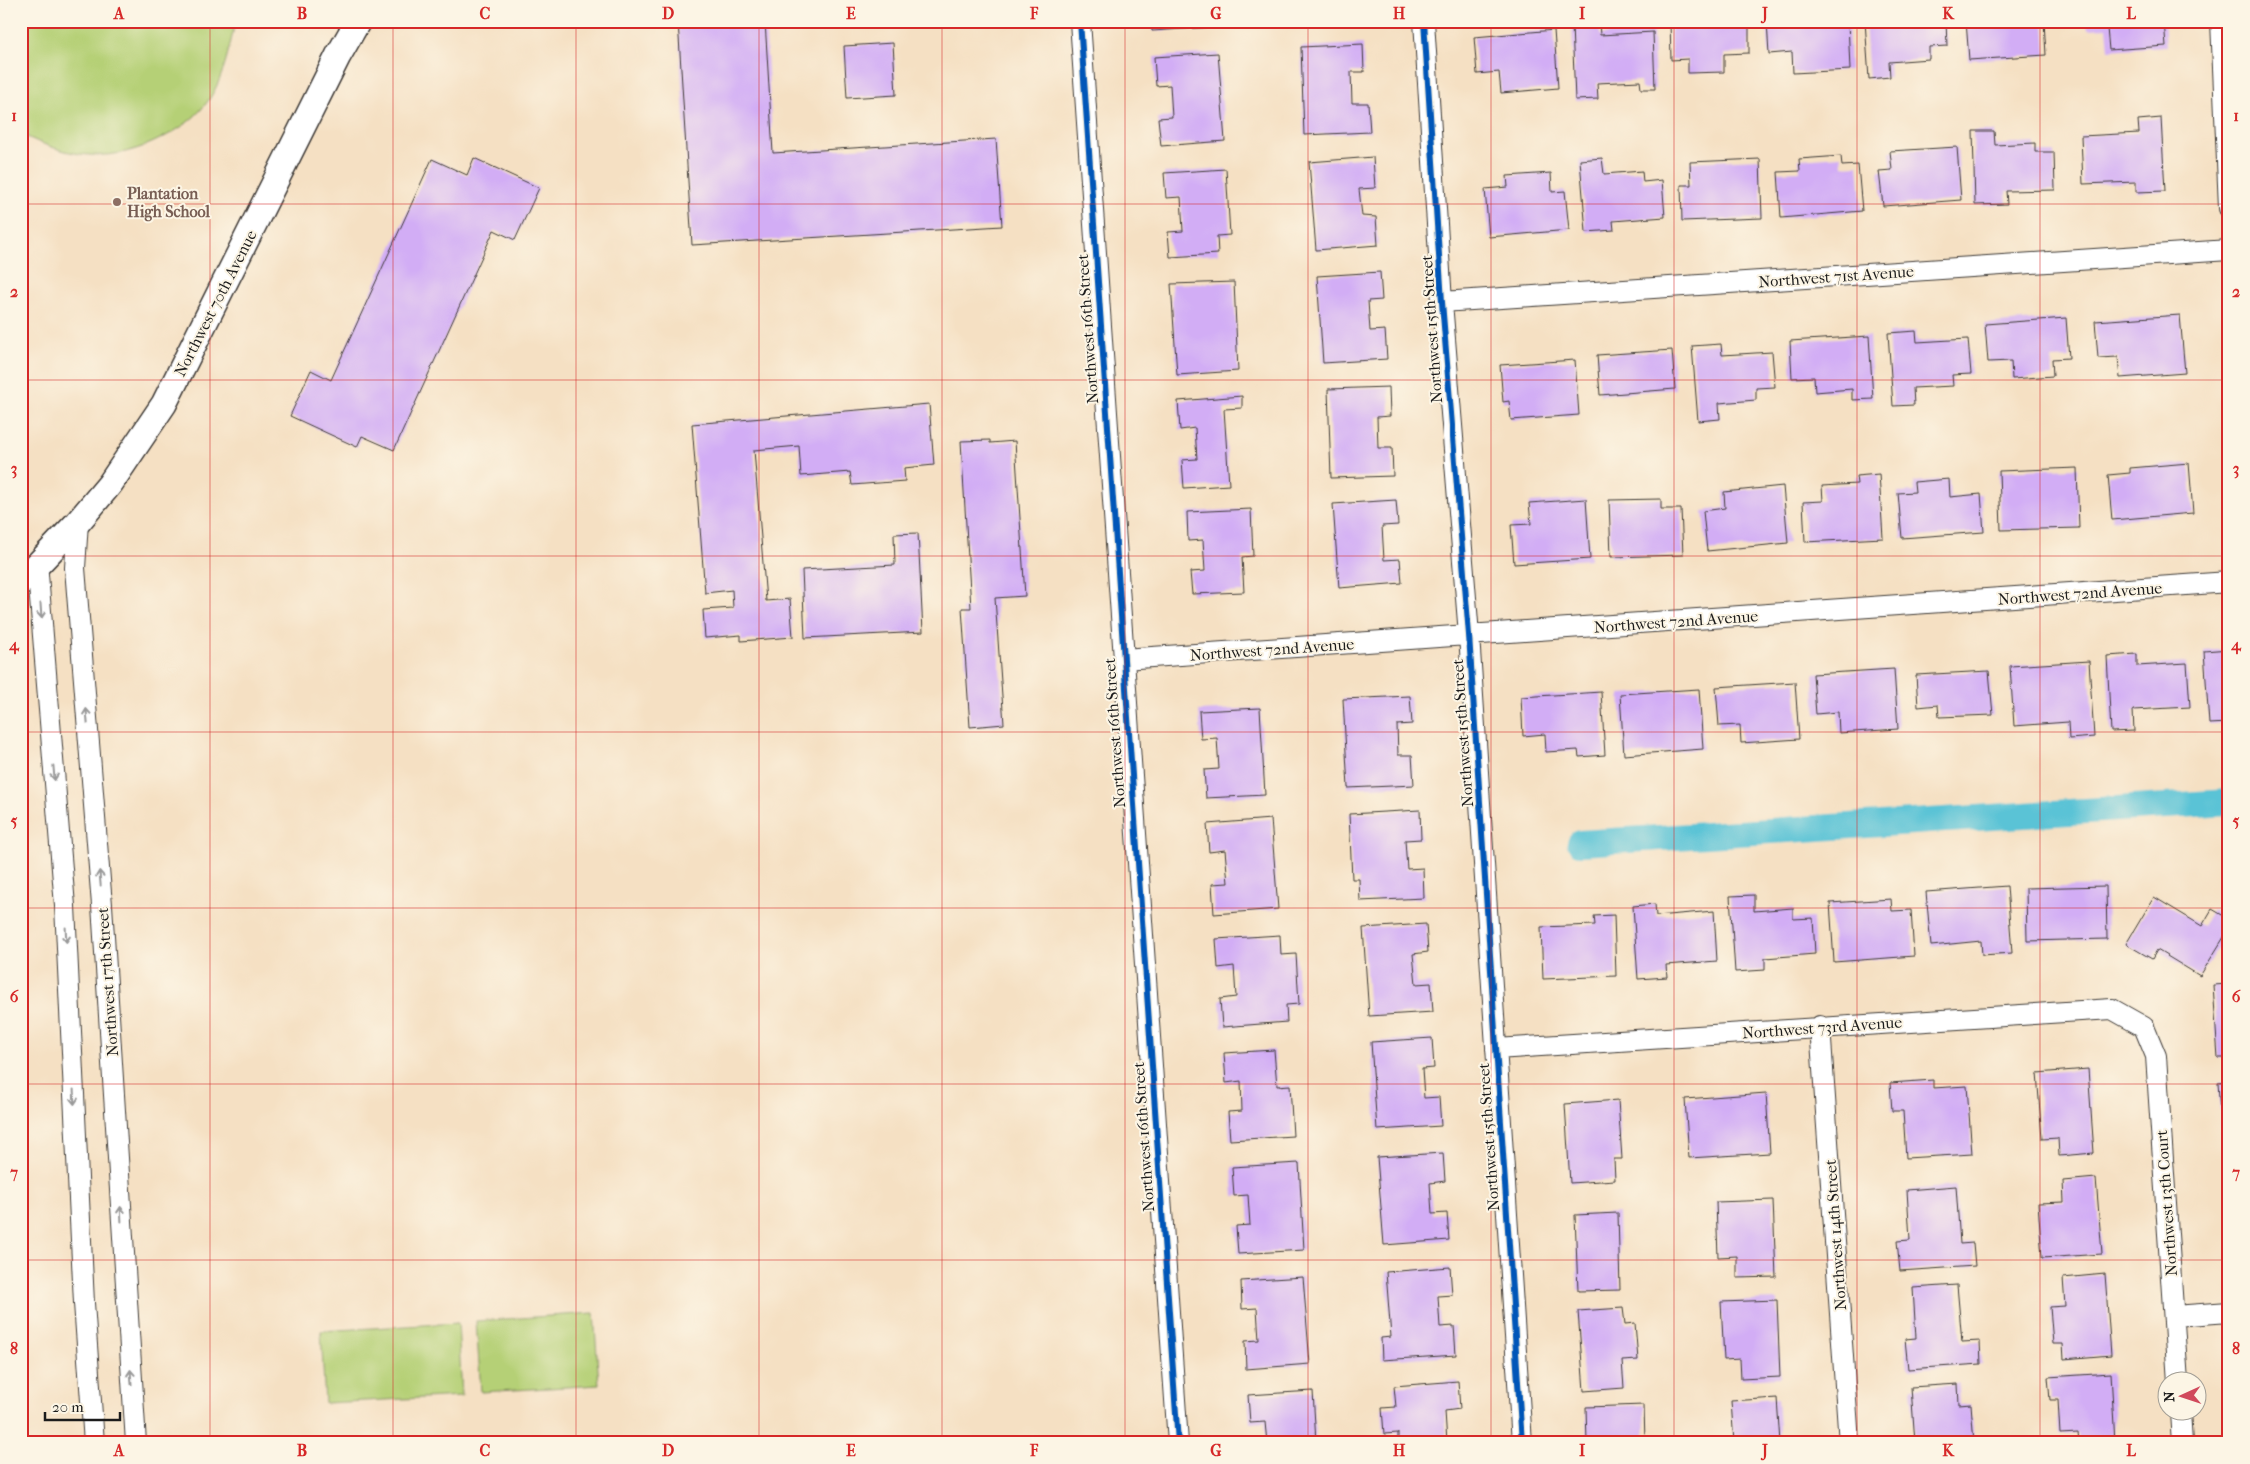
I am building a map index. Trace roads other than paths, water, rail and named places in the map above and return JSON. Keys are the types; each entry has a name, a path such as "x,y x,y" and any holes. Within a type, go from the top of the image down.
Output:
{"street":[{"name":"Northwest 70th Avenue","path":"21,582 29,565 78,522 110,484 164,404 338,56 358,21"},
{"name":"Northwest 16th Street","path":"1080,21 1178,1443"},
{"name":"Northwest 15th Street","path":"1424,21 1442,302 1469,635 1522,1443"},
{"path":"2221,21 2229,208"},
{"name":"Northwest 71st Avenue","path":"1442,302 2229,250"},
{"name":"Northwest 17th Street","path":"78,522 75,568 102,905 136,1443"},
{"path":"29,565 65,906 84,1303 94,1443"},
{"name":"Northwest 72nd Avenue","path":"1123,659 2229,582"},
{"name":"Northwest 73rd Avenue","path":"1496,1049 1820,1026 2112,1009 2144,1027"},
{"name":"Northwest 14th Street","path":"1820,1026 1849,1443"},
{"name":"Northwest 13th Court","path":"2144,1027 2156,1056 2177,1372"},
{"path":"2174,1316 2229,1312"},
{"path":"2181,1422 2182,1443"}],"waterway":[{"path":"1580,843 2229,802"}],"place":[{"name":"Plantation High School","path":"117,202"}]}
